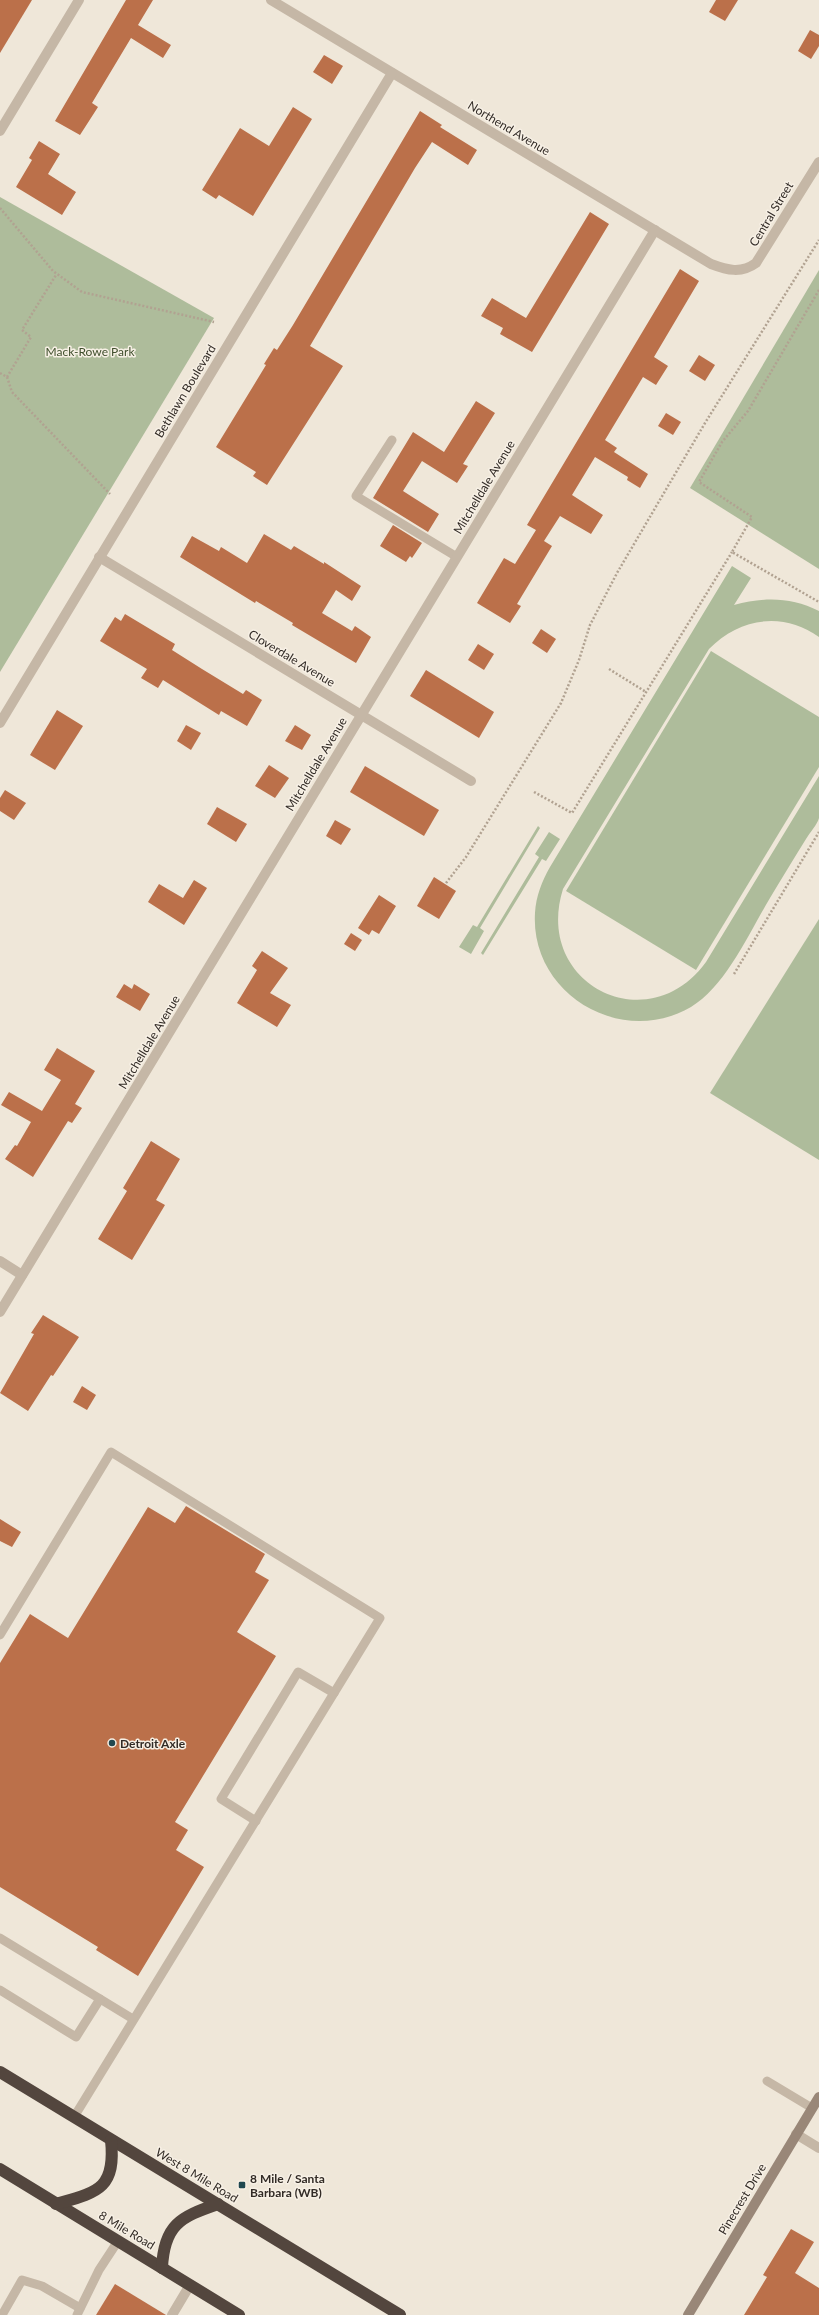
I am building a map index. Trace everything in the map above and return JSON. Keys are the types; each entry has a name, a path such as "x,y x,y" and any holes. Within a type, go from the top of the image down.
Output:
{"highway":[{"name":"West 8 Mile Road","path":"0,2072 400,2315"},
{"path":"56,2204 83,2196 97,2189 104,2182 111,2172 113,2161 111,2140"},
{"name":"8 Mile Road","path":"0,2169 239,2315"},
{"path":"162,2268 163,2252 167,2237 172,2228 193,2213 218,2204"}],"street":[{"path":"0,131 79,0"},
{"name":"Northend Avenue","path":"270,0 711,264 725,270 738,271"},
{"name":"Bethlawn Boulevard","path":"0,723 392,73"},
{"name":"Central Street","path":"738,271 748,269 763,255 819,162"},
{"name":"Mitchelldale Avenue","path":"0,1312 655,230"},
{"name":"Cloverdale Avenue","path":"99,557 471,781"},
{"path":"0,1261 22,1275"},
{"name":"Pinecrest Drive","path":"688,2315 819,2097"},
{"path":"796,2134 819,2148"},
{"path":"172,2315 190,2285"}],"lane":[{"path":"392,440 356,496 457,557"},
{"path":"0,1635 112,1452 380,1618 133,2019 74,2118"},
{"path":"256,1821 221,1799 298,1672 334,1693"},
{"path":"0,1938 133,2019"},
{"path":"0,1990 76,2037 100,1999"},
{"path":"767,2081 812,2108"},
{"path":"2,2315 22,2280 42,2286 79,2312 99,2270 118,2241"}],"path":[{"path":"0,208 56,275 82,292 214,322"},
{"path":"446,883 466,858 561,703 580,660 590,624 617,573 705,423 819,240"},
{"path":"7,377 31,336 22,330 56,275"},
{"path":"534,792 572,813 752,517 699,482 722,442 748,411 819,290"},
{"path":"0,373 7,377 12,392 110,494"},
{"path":"732,552 819,602"},
{"path":"609,669 646,692"},
{"path":"734,974 819,832"}],"green space":[{"name":"Mack-Rowe Park","path":"0,197 214,318 0,672"},
{"path":"819,270 819,569 690,488"},
{"path":"732,566 751,578 734,605 745,602 777,600 809,606 819,611 819,637 805,629 791,624 776,621 762,622 747,625 734,630 709,649 563,889 558,923 565,952 580,975 602,991 627,999 655,998 682,986 706,962 819,776 819,818 770,898 736,958 726,973 704,998 691,1007 664,1018 636,1021 610,1017 585,1006 564,989 547,968 537,942 535,913 538,895 550,867"},
{"path":"711,651 819,717 819,767 696,970 566,891"},
{"path":"538,826 540,828 480,928 484,931 471,954 459,947 473,925 477,927"},
{"path":"549,832 560,839 546,861 542,859 483,955 481,953 539,857 535,854"},
{"path":"819,919 819,1160 710,1093"}],"building":[{"path":"0,0 32,0 0,53"},
{"path":"126,0 153,0 138,25 171,45 163,58 131,38 92,103 98,107 80,135 55,121"},
{"path":"716,0 738,0 725,21 709,12"},
{"path":"810,30 819,35 819,46 811,59 798,51"},
{"path":"324,55 343,66 332,84 313,72"},
{"path":"293,107 312,119 253,216 219,195 216,199 202,190 240,128 269,146"},
{"path":"420,111 442,125 440,127 477,150 468,165 432,142 415,168 310,346 343,366 267,485 253,476 256,472 216,447 266,365 264,364 274,348 277,350 293,325"},
{"path":"39,141 60,154 48,174 76,192 62,215 16,187 32,160 29,158"},
{"path":"590,212 609,224 532,352 500,334 503,328 481,316 492,298 526,318"},
{"path":"680,269 699,281 654,357 668,366 656,385 643,377 605,440 617,448 614,452 648,474 640,488 627,480 628,477 595,457 572,495 603,515 591,534 560,516 544,541 552,546 517,604 521,606 510,623 477,603 504,558 515,564 536,530 527,525"},
{"path":"699,355 715,365 705,381 689,371"},
{"path":"476,401 495,413 463,464 468,466 457,483 422,461 403,491 439,514 428,532 373,498 413,432 444,452"},
{"path":"666,413 681,422 673,435 658,426"},
{"path":"393,525 422,543 412,558 410,556 406,562 380,546"},
{"path":"264,534 291,550 294,546 324,564 324,562 361,586 352,601 336,590 322,613 352,631 355,626 371,637 356,663 292,625 293,623 256,601 255,603 180,557 192,536 219,551 221,547 247,563"},
{"path":"125,614 175,644 172,650 202,669 243,694 246,690 262,700 247,726 221,711 219,715 163,680 158,688 141,678 147,669 100,641 115,617 121,621"},
{"path":"541,629 556,639 547,653 532,643"},
{"path":"478,644 494,654 484,670 468,660"},
{"path":"426,670 494,712 479,738 410,696"},
{"path":"57,710 83,726 55,770 30,755"},
{"path":"186,725 201,733 191,750 177,741"},
{"path":"295,725 311,735 302,750 285,741"},
{"path":"269,765 289,778 275,798 255,786"},
{"path":"365,766 439,810 424,836 350,792"},
{"path":"5,790 26,803 14,820 0,811 0,798"},
{"path":"217,807 247,824 236,842 207,824"},
{"path":"335,820 351,829 341,845 326,836"},
{"path":"434,877 456,891 439,919 417,906"},
{"path":"194,880 207,888 184,925 148,902 159,884 183,898"},
{"path":"379,895 396,906 379,934 372,930 369,935 358,928"},
{"path":"351,933 362,940 355,951 344,944"},
{"path":"262,951 288,968 270,993 291,1005 277,1027 237,1003 257,970 252,966"},
{"path":"124,984 132,989 134,984 150,994 140,1011 116,997"},
{"path":"57,1048 95,1071 75,1104 82,1108 72,1123 68,1121 33,1177 5,1159 15,1145 17,1146 31,1122 1,1105 9,1092 42,1111 61,1080 44,1070"},
{"path":"151,1141 180,1159 156,1200 165,1205 132,1260 98,1239 127,1191 123,1188"},
{"path":"43,1315 79,1337 53,1376 51,1375 28,1411 0,1393 34,1334 31,1333"},
{"path":"82,1386 96,1395 87,1410 73,1402"},
{"name":"Detroit Axle","path":"186,1506 265,1554 255,1572 269,1580 237,1632 276,1656 175,1822 188,1830 176,1850 204,1867 138,1976 96,1950 98,1947 0,1887 0,1663 30,1614 68,1638 148,1507 175,1523"},
{"path":"0,1519 21,1532 12,1547 0,1541"},
{"path":"791,2229 814,2242 795,2273 819,2288 819,2315 744,2315 767,2277 763,2275"},
{"path":"115,2284 166,2315 96,2315"}],"place":[{"name":"Detroit Axle","path":"112,1743"},
{"name":"8 Mile / Santa Barbara (WB)","path":"242,2185"}]}
